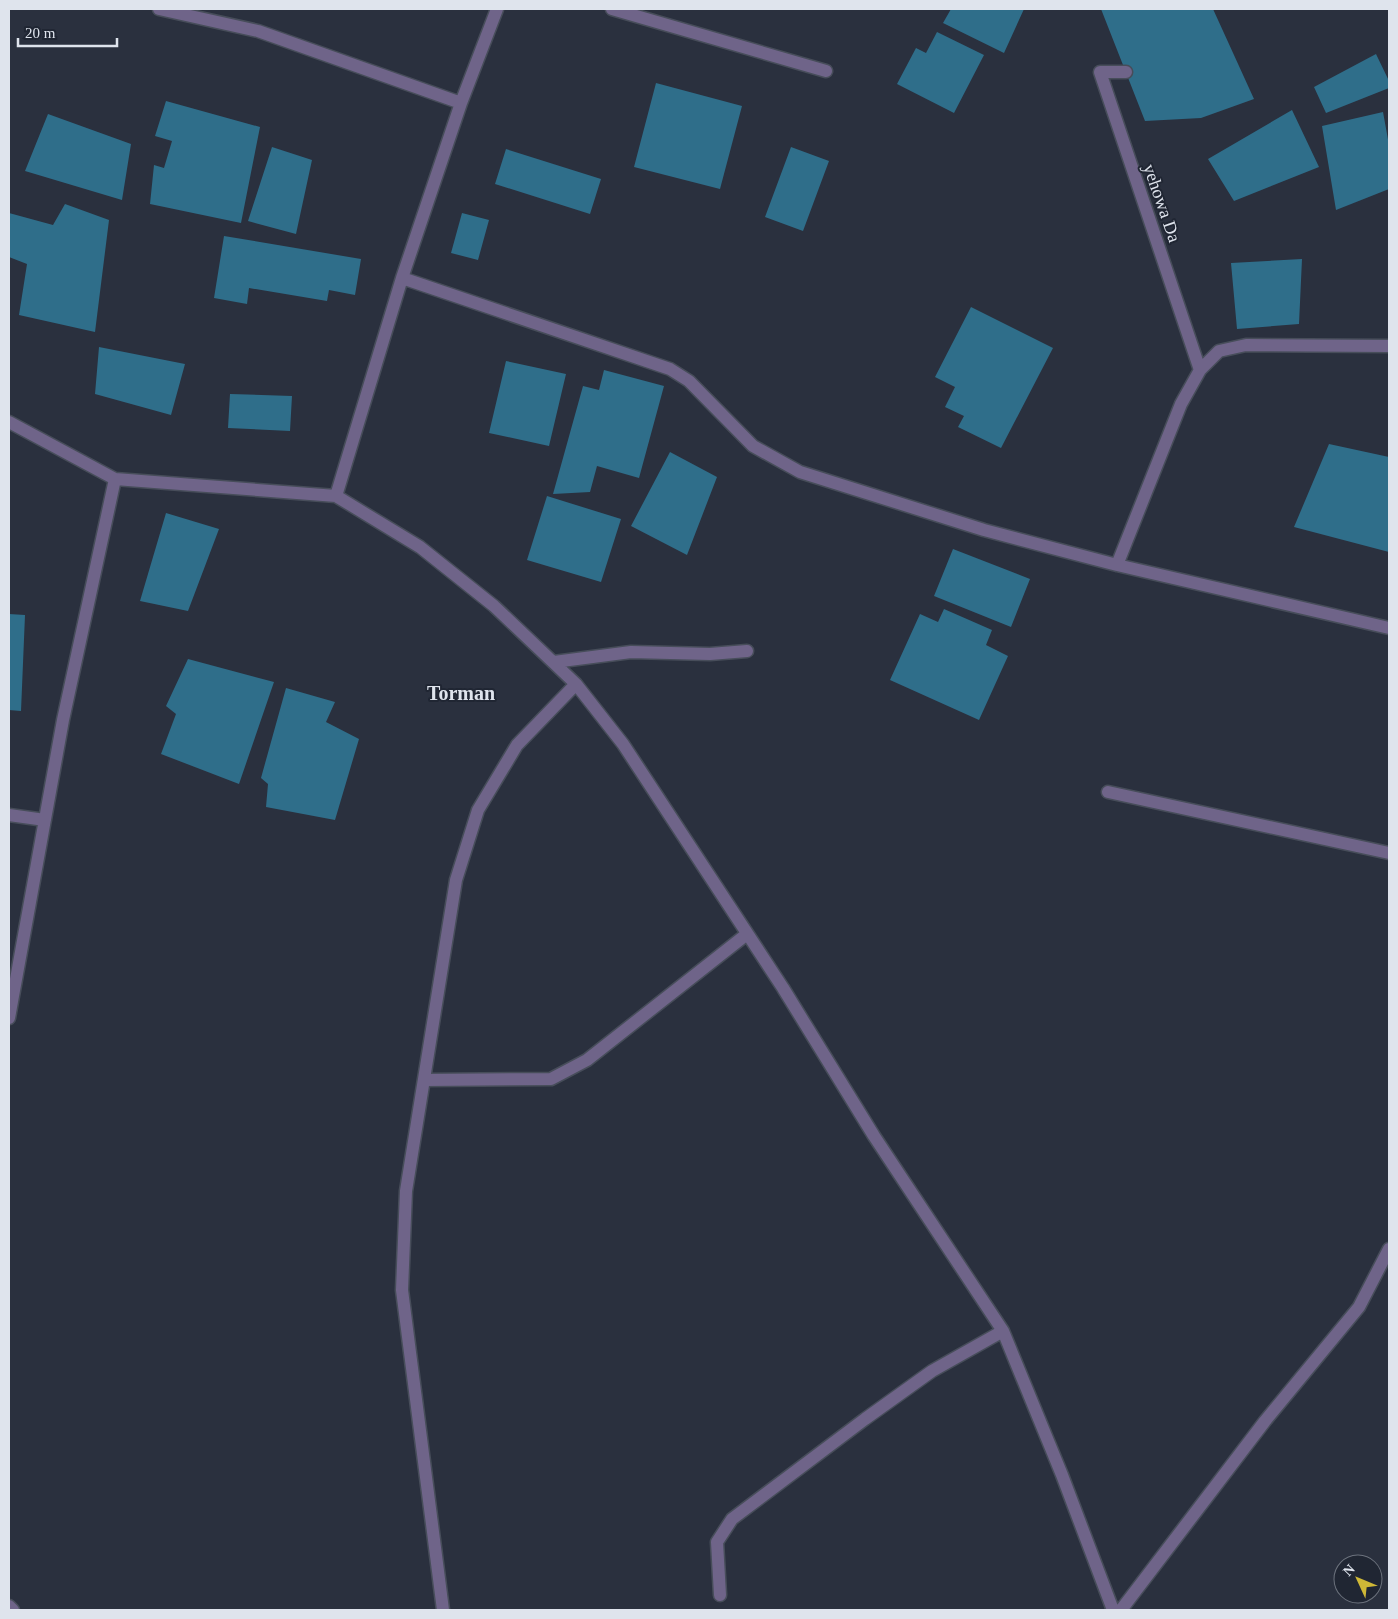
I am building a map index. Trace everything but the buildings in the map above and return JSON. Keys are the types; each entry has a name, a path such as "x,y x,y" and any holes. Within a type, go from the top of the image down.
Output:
{"street":[{"path":"159,9 258,31 461,103"},
{"path":"336,496 402,278 461,103 497,9"},
{"path":"612,9 826,71"},
{"name":"yehowa Da","path":"1126,72 1100,72 1200,370"},
{"path":"402,278 670,368 689,381 753,446 800,472 984,530 1117,565 1389,628"},
{"path":"1117,565 1181,404 1200,370 1219,351 1246,344 1389,346"},
{"path":"9,422 114,479 336,496 420,547 494,606 576,684 622,744 783,988 874,1136 1003,1331 1062,1475 1114,1610"},
{"path":"9,1018 64,720 114,479"},
{"path":"554,662 631,652 710,654 747,651"},
{"path":"443,1610 402,1290 406,1191 456,880 478,810 517,746 576,684"},
{"path":"1108,792 1389,853"},
{"path":"9,815 45,820"},
{"path":"425,1080 551,1078 587,1060 747,934"},
{"path":"1121,1610 1265,1421 1359,1306 1389,1249"},
{"path":"720,1595 717,1542 732,1519 932,1371 1003,1331"},
{"path":"9,1606 13,1610"}],"district":[{"name":"Torman","path":"461,693"}]}
